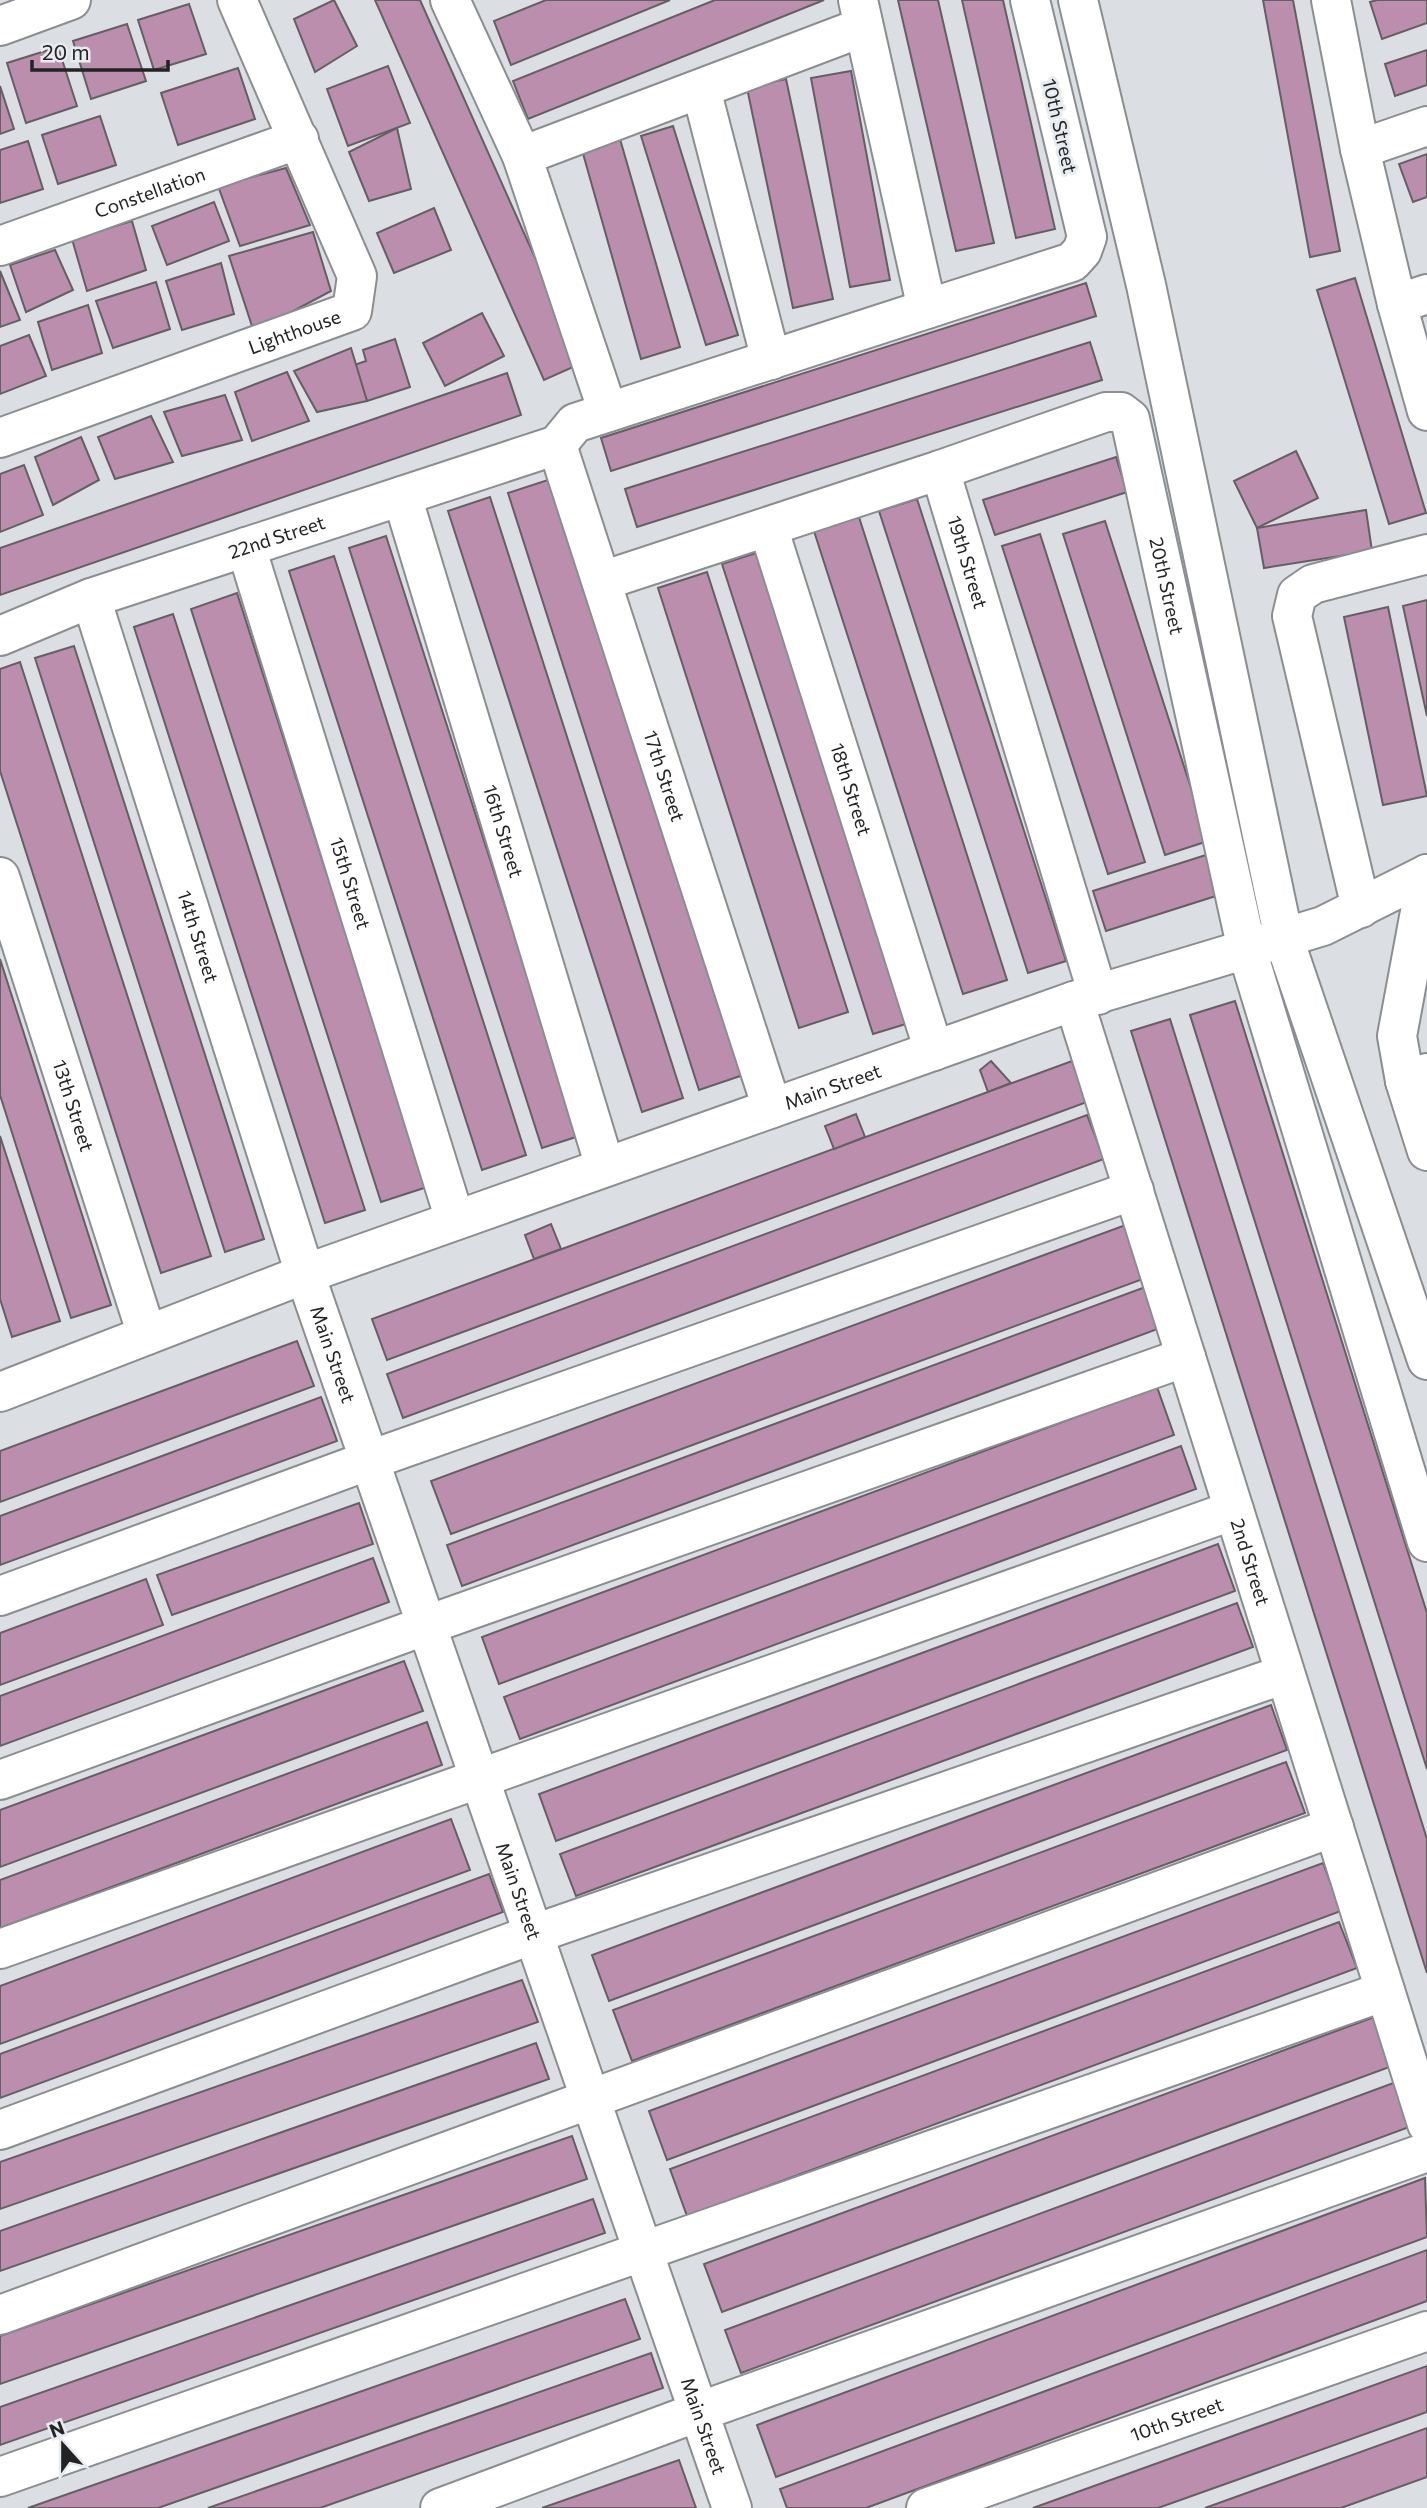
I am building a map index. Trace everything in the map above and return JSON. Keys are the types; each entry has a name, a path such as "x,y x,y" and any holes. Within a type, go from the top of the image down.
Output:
{"street":[{"path":"15,14 71,0"},
{"name":"Lighthouse","path":"0,438 352,311 357,276 237,0"},
{"name":"10th Street","path":"927,309 1072,262 1082,251 1087,237 1030,0"},
{"path":"1078,0 1299,934 1427,1360"},
{"path":"1331,0 1360,149 1412,299 1427,411"},
{"path":"453,1 522,156 608,412"},
{"path":"522,156 701,89 860,14 927,309 575,423 557,445"},
{"path":"701,89 771,359"},
{"path":"1360,149 1427,126"},
{"name":"Constellation","path":"0,246 299,139"},
{"name":"20th Street","path":"940,470 1106,411 1121,412 1130,419 1247,950"},
{"name":"22nd Street","path":"0,636 91,598 557,445"},
{"name":"17th Street","path":"557,445 772,1108"},
{"path":"602,581 940,470"},
{"name":"19th Street","path":"940,470 1086,998"},
{"name":"16th Street","path":"402,496 605,1167"},
{"name":"18th Street","path":"768,527 934,1051"},
{"name":"15th Street","path":"246,547 456,1220"},
{"path":"1362,908 1292,616 1297,595 1313,584 1427,554"},
{"name":"14th Street","path":"91,598 305,1274"},
{"path":"1427,874 1397,1036 1416,1077 1427,1151"},
{"name":"Main Street","path":"0,1392 305,1274 772,1108 1086,998 1299,934 1362,908 1427,874"},
{"name":"13th Street","path":"0,877 147,1335"},
{"path":"1247,950 1427,1542"},
{"name":"2nd Street","path":"1086,998 1134,1191 1427,2124"},
{"path":"0,1596 370,1460 1134,1191"},
{"name":"Main Street","path":"305,1274 732,2508"},
{"path":"0,1780 427,1625 1186,1357"},
{"path":"0,1949 1234,1510"},
{"path":"0,2130 534,1934 1286,1674"},
{"path":"0,2315 1334,1827"},
{"path":"0,2477 1385,1991"},
{"path":"440,2508 698,2412 1427,2152"},
{"name":"10th Street","path":"926,2508 1427,2331"}],"building":[{"path":"334,0 357,46 315,72 294,19"},
{"path":"375,0 420,0 582,363 544,380"},
{"path":"546,0 670,0 511,65 494,21"},
{"path":"715,0 824,0 528,119 513,81"},
{"path":"898,0 938,0 994,243 956,251"},
{"path":"962,0 1003,0 1055,229 1016,238"},
{"path":"1263,0 1293,0 1340,251 1310,257"},
{"path":"1427,0 1427,23 1382,39 1370,2"},
{"path":"189,4 206,54 154,70 138,20"},
{"path":"127,24 146,81 91,99 73,41"},
{"path":"58,47 77,106 26,123 7,63"},
{"path":"1427,50 1427,85 1395,96 1385,64"},
{"path":"388,66 410,123 348,146 327,89"},
{"path":"238,68 255,119 178,145 161,93"},
{"path":"851,71 890,280 850,287 811,78"},
{"path":"786,79 833,299 793,308 747,88"},
{"path":"0,86 14,129 0,134"},
{"path":"100,116 116,165 58,184 42,135"},
{"path":"673,126 738,335 706,345 641,136"},
{"path":"397,128 411,189 369,201 349,152"},
{"path":"620,139 680,347 641,359 582,150"},
{"path":"28,141 43,189 0,203 0,150"},
{"path":"1427,154 1427,197 1413,202 1399,164"},
{"path":"286,168 310,225 240,246 218,186"},
{"path":"214,202 229,241 167,265 152,226"},
{"path":"434,208 451,250 394,273 377,233"},
{"path":"132,221 146,270 87,291 72,239"},
{"path":"313,232 331,291 254,332 229,256"},
{"path":"55,250 73,290 26,312 10,265"},
{"path":"221,263 234,314 182,330 166,281"},
{"path":"0,271 20,320 0,327"},
{"path":"1355,278 1426,513 1389,524 1317,290"},
{"path":"156,282 170,329 113,348 96,301"},
{"path":"1086,283 1096,316 611,471 601,438"},
{"path":"88,305 102,353 52,370 38,322"},
{"path":"482,313 504,356 445,386 423,343"},
{"path":"29,335 46,376 0,394 0,346"},
{"path":"395,339 410,387 367,401 354,365 366,361 363,350"},
{"path":"1090,342 1102,380 637,527 625,489"},
{"path":"351,348 367,401 317,412 294,371"},
{"path":"287,372 309,421 252,441 235,392"},
{"path":"507,373 521,415 0,595 0,548"},
{"path":"225,395 242,440 182,456 164,412"},
{"path":"151,416 173,462 115,479 98,437"},
{"path":"81,437 99,480 53,505 35,457"},
{"path":"1296,451 1318,498 1257,528 1234,481"},
{"path":"1116,457 1127,492 995,535 983,500"},
{"path":"24,465 43,515 0,532 0,474"},
{"path":"551,479 743,1075 699,1090 508,493"},
{"path":"490,497 683,1098 642,1112 448,511"},
{"path":"917,499 1066,961 1028,973 879,511"},
{"path":"1366,510 1372,551 1264,568 1257,528"},
{"path":"858,514 1007,980 963,994 813,528"},
{"path":"1105,521 1208,841 1165,855 1063,534"},
{"path":"1040,534 1145,862 1108,874 1002,546"},
{"path":"386,536 579,1136 542,1148 349,548"},
{"path":"759,552 909,1023 873,1034 722,564"},
{"path":"334,556 526,1155 482,1170 289,571"},
{"path":"707,572 848,1012 799,1028 658,588"},
{"path":"237,593 427,1187 381,1202 191,609"},
{"path":"1427,600 1427,716 1403,606"},
{"path":"1388,607 1427,796 1383,805 1344,617"},
{"path":"173,614 365,1210 325,1223 134,627"},
{"path":"74,646 264,1239 225,1252 35,658"},
{"path":"20,662 211,1256 161,1273 0,771 0,669"},
{"path":"1209,854 1222,894 1106,931 1093,891"},
{"path":"0,959 111,1305 71,1318 0,1095"},
{"path":"1235,1001 1427,1613 1427,1769 1190,1015"},
{"path":"1170,1019 1427,1839 1427,1973 1131,1031"},
{"path":"991,1061 1011,1083 988,1092 980,1070"},
{"path":"1072,1061 1087,1102 387,1360 372,1319"},
{"path":"856,1114 865,1137 834,1149 825,1126"},
{"path":"1087,1115 1104,1159 403,1418 387,1374"},
{"path":"0,1136 60,1321 12,1337 0,1299"},
{"path":"1131,1223 1151,1276 451,1534 431,1481"},
{"path":"551,1224 561,1249 534,1259 525,1235"},
{"path":"1148,1286 1163,1327 462,1586 447,1545"},
{"path":"297,1341 314,1386 0,1502 0,1451"},
{"path":"1157,1387 1174,1435 499,1684 482,1637"},
{"path":"321,1397 337,1441 0,1565 0,1516"},
{"path":"1181,1446 1196,1489 520,1739 504,1697"},
{"path":"359,1503 373,1544 172,1615 157,1575"},
{"path":"1218,1544 1235,1591 556,1841 539,1794"},
{"path":"373,1558 389,1602 0,1746 0,1696"},
{"path":"146,1579 163,1625 0,1685 0,1633"},
{"path":"1237,1603 1253,1647 576,1896 560,1854"},
{"path":"404,1661 423,1711 0,1867 0,1810"},
{"path":"1271,1705 1287,1750 609,2001 592,1955"},
{"path":"427,1722 442,1765 0,1928 0,1880"},
{"path":"1286,1762 1305,1813 632,2061 613,2010"},
{"path":"451,1819 470,1870 0,2044 0,1986"},
{"path":"1323,1863 1341,1911 667,2160 649,2111"},
{"path":"489,1874 503,1912 0,2098 0,2054"},
{"path":"1339,1922 1357,1968 687,2216 670,2169"},
{"path":"522,1980 538,2022 0,2209 0,2162"},
{"path":"1377,2016 1395,2065 722,2312 704,2264"},
{"path":"536,2043 549,2079 0,2271 0,2231"},
{"path":"1396,2082 1412,2126 741,2373 725,2330"},
{"path":"572,2136 587,2179 0,2384 0,2336"},
{"path":"1425,2178 1427,2237 776,2477 757,2425"},
{"path":"593,2199 605,2233 0,2445 0,2407"},
{"path":"1427,2250 1427,2301 866,2508 787,2508 780,2489"},
{"path":"625,2299 640,2339 158,2508 28,2508"},
{"path":"651,2353 663,2388 320,2508 208,2508"},
{"path":"1427,2366 1427,2412 1158,2508 1033,2508"},
{"path":"1427,2428 1427,2477 1341,2508 1205,2508"},
{"path":"679,2460 696,2508 542,2508"}]}
